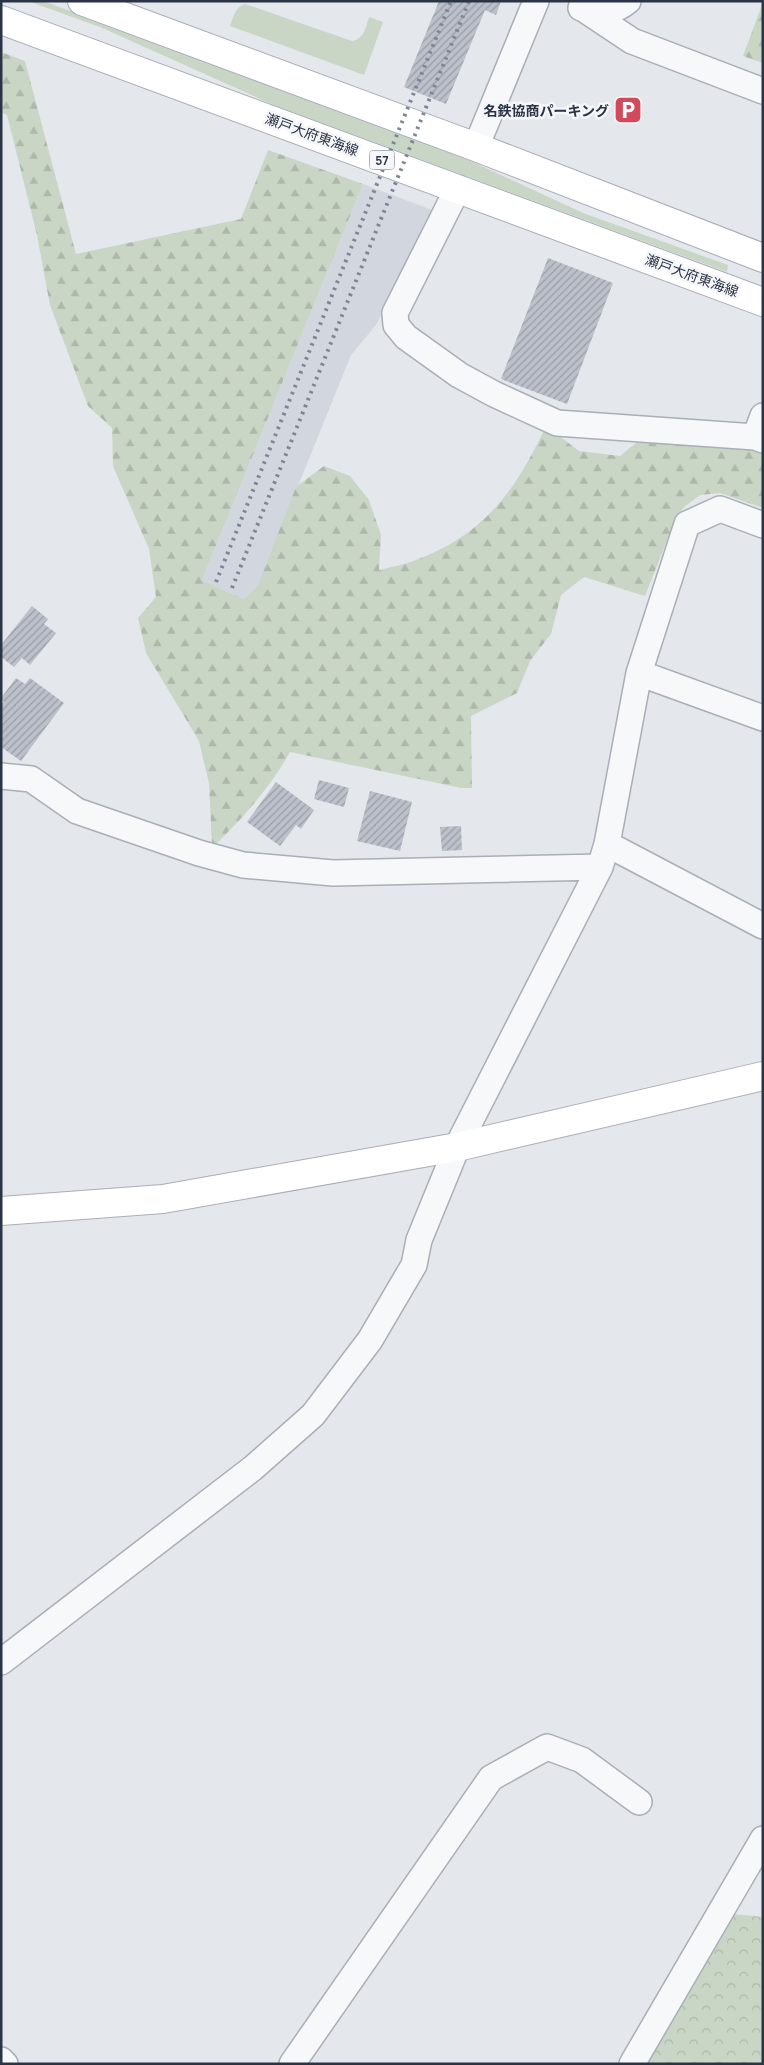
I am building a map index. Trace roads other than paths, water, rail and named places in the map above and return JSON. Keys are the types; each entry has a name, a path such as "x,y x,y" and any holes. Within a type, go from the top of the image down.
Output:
{"main road":[{"path":"82,1 476,147 763,258"},
{"name":"瀬戸大府東海線","path":"1,20 763,302"},
{"path":"1,1211 163,1199 458,1147 763,1076"}],"street":[{"path":"476,147 536,1"},
{"path":"577,5 598,12 612,10 628,1"},
{"path":"577,5 632,41 763,91"},
{"path":"458,188 396,313 396,325 406,337 459,375 494,394 557,423 760,431"},
{"path":"1,1662 253,1468 313,1415 370,1340 414,1265 419,1240 458,1147 604,855 640,673 687,524 720,509 763,525"},
{"path":"640,673 763,718"},
{"path":"1,776 31,779 77,812 199,853 242,865 333,873 604,855 763,926"},
{"path":"292,2064 491,1778 547,1747 582,1760 639,1802"},
{"path":"632,2064 763,1839"},
{"path":"1,2060 5,2064"}],"railway":[{"path":"216,582 451,1"},
{"path":"232,588 469,1"}],"place":[{"name":"名鉄協商パーキング","path":"628,110"}]}
